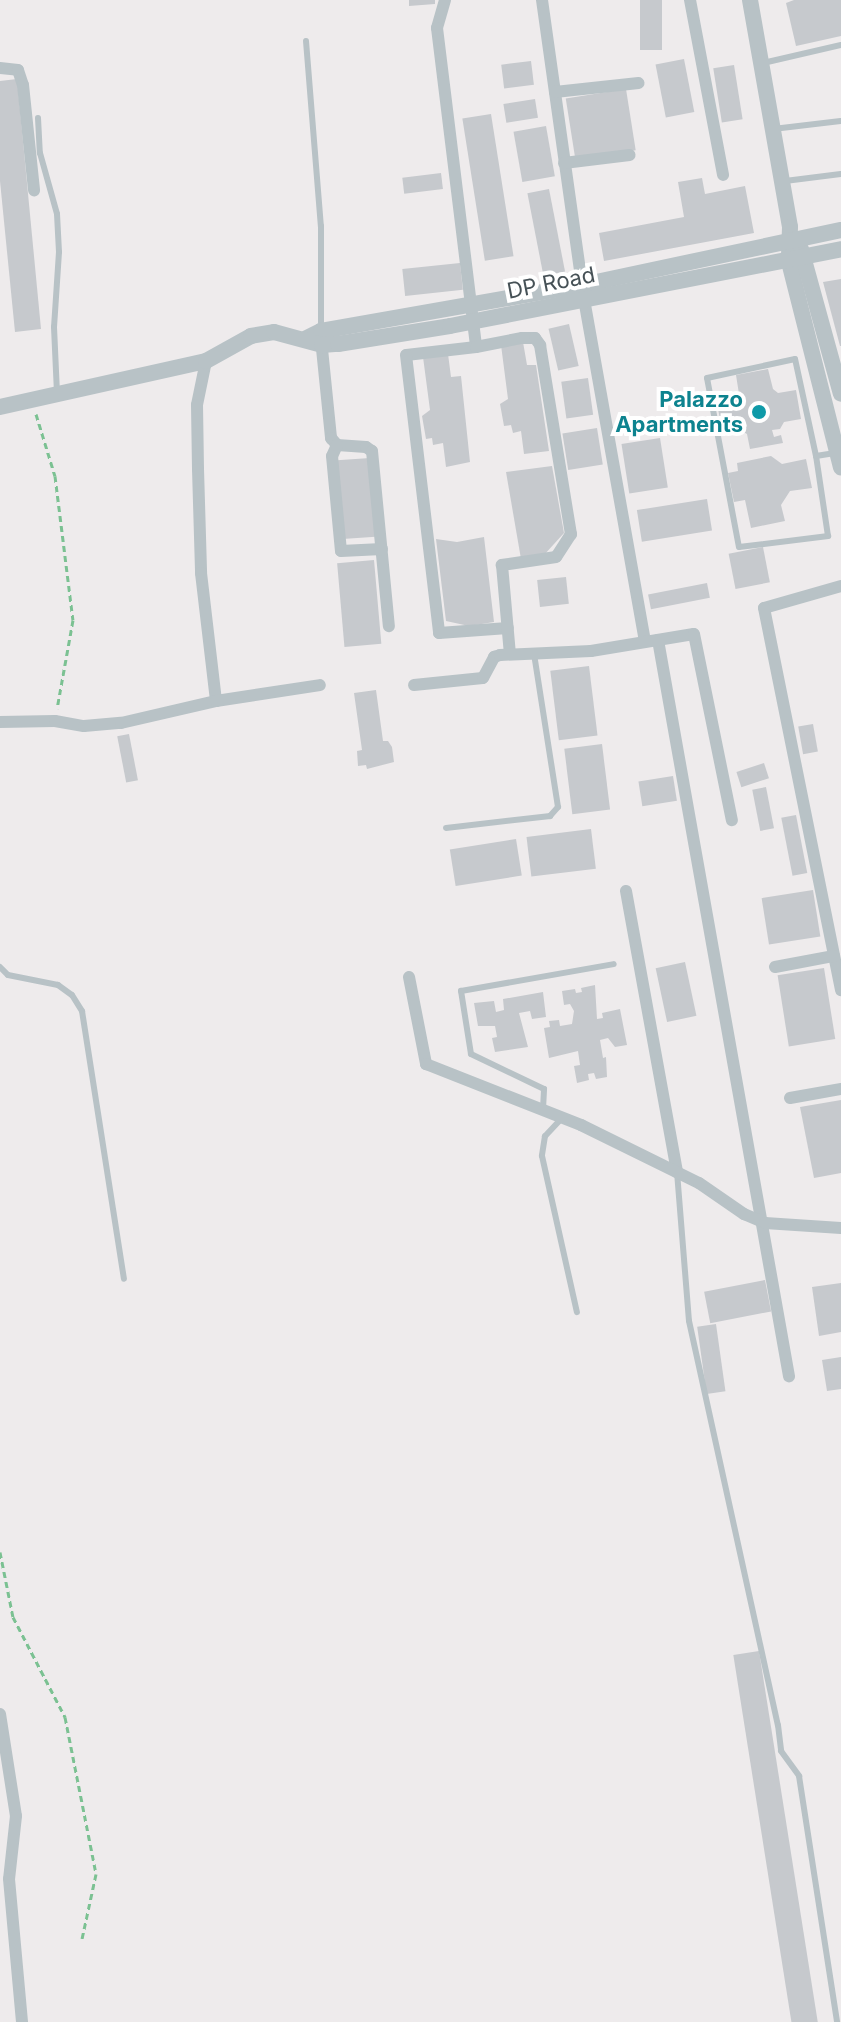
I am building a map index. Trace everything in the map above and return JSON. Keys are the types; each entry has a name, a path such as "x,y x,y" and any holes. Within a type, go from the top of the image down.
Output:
{"street":[{"path":"445,0 437,28 476,347"},
{"path":"542,0 558,91 583,292 765,1223 789,1376"},
{"path":"690,0 723,175"},
{"path":"750,0 780,181 840,458"},
{"path":"0,68 18,70 23,85 34,190"},
{"path":"558,91 639,83"},
{"path":"558,91 567,128 568,163"},
{"path":"568,163 630,155"},
{"name":"DP Road","path":"583,292 792,237 841,230"},
{"name":"DP Road","path":"206,361 251,336 274,332 305,339 321,338 583,292 796,260 841,249"},
{"path":"796,260 841,394"},
{"path":"448,317 453,350"},
{"path":"321,338 330,431 337,445"},
{"path":"508,628 439,633 406,355 522,338 535,338 540,345 571,534 556,557 502,565 508,628 510,654"},
{"path":"0,407 206,361 197,405 200,528 216,701"},
{"path":"337,445 366,447 372,451 389,626"},
{"path":"337,445 332,456 341,551 382,549"},
{"path":"841,586 764,608 841,990"},
{"path":"414,685 483,678 494,657 510,654 591,651 694,634 732,820"},
{"path":"0,722 55,721 84,726 121,723 216,701 320,685"},
{"path":"626,891 677,1172"},
{"path":"775,967 834,956"},
{"path":"409,977 426,1064 543,1109 677,1172 765,1223 841,1228"},
{"path":"790,1098 841,1089"},
{"path":"0,1714 16,1816 9,1879 22,2022"}],"lane":[{"path":"306,41 321,226 321,338"},
{"path":"761,64 841,45"},
{"path":"38,118 40,153 57,214 59,239 54,327 58,395"},
{"path":"771,130 841,121"},
{"path":"780,181 841,174"},
{"path":"795,359 816,456 828,536 739,547 707,378 795,359"},
{"path":"816,456 840,458"},
{"path":"446,828 550,816 558,807 534,654"},
{"path":"543,1109 544,1089 471,1054 461,991 614,964"},
{"path":"0,967 8,975 58,985 72,995 82,1011 124,1279"},
{"path":"562,1118 545,1136 542,1156 577,1312"},
{"path":"677,1172 689,1321 778,1725 781,1751 799,1776 837,2022"}],"path":[{"path":"32,400 55,476 73,620 55,721"},
{"path":"0,1552 13,1617 65,1717 96,1874 82,1939"}],"building":[{"path":"409,0 435,0 435,4 409,6"},
{"path":"640,0 662,0 662,50 640,50"},
{"path":"794,0 841,0 841,36 796,46 786,3"},
{"path":"684,59 694,112 666,118 656,65"},
{"path":"531,61 534,85 504,88 501,65"},
{"path":"734,65 743,119 722,123 713,68"},
{"path":"17,79 41,329 15,332 0,181 0,81"},
{"path":"626,89 636,150 575,160 566,99"},
{"path":"535,99 538,118 506,123 503,104"},
{"path":"491,114 514,256 485,261 462,119"},
{"path":"546,126 555,176 522,182 514,132"},
{"path":"441,173 443,189 404,194 402,178"},
{"path":"702,178 705,194 745,186 754,233 604,261 599,233 684,217 678,182"},
{"path":"549,189 565,271 543,276 527,193"},
{"path":"460,263 463,290 405,296 402,269"},
{"path":"841,279 841,346 840,346 823,282"},
{"path":"569,324 579,366 558,371 549,329"},
{"path":"523,342 527,365 536,365 549,451 524,454 521,431 513,433 511,425 504,426 500,404 508,399 501,345"},
{"path":"448,354 451,377 461,376 470,462 446,467 443,443 433,445 432,438 426,439 422,416 430,410 423,357"},
{"name":"Palazzo Apartments","path":"768,369 773,389 778,393 796,390 801,419 784,422 780,429 772,430 774,437 781,435 783,443 750,449 747,434 740,430 723,434 717,404 733,401 739,394 736,375"},
{"path":"588,378 593,415 566,418 561,382"},
{"path":"597,428 603,465 568,470 562,433"},
{"path":"660,438 668,487 629,493 621,444"},
{"name":"Palazzo Apartments","path":"771,456 782,464 806,459 812,488 790,491 781,505 785,521 751,528 745,500 734,502 728,473 738,471 737,463"},
{"path":"370,458 376,537 343,539 337,460"},
{"path":"552,466 564,533 544,555 521,559 506,472"},
{"path":"707,499 712,531 642,542 637,510"},
{"path":"484,537 494,622 469,626 446,621 436,539 457,542"},
{"path":"763,547 770,582 736,589 729,554"},
{"path":"374,560 381,644 344,647 337,563"},
{"path":"566,577 569,604 540,607 537,580"},
{"path":"707,583 710,598 651,609 648,594"},
{"path":"589,666 598,735 559,740 550,671"},
{"path":"376,690 383,741 388,741 392,747 394,762 367,769 366,765 358,766 357,751 362,750 354,693"},
{"path":"813,724 818,752 803,754 798,727"},
{"path":"129,734 138,780 126,782 117,736"},
{"path":"602,744 610,810 572,814 564,749"},
{"path":"764,763 769,778 741,787 736,772"},
{"path":"673,776 677,801 642,806 638,781"},
{"path":"766,787 774,828 760,831 752,790"},
{"path":"796,815 807,873 793,876 781,818"},
{"path":"591,829 596,869 531,877 526,837"},
{"path":"516,839 522,876 456,886 450,849"},
{"path":"813,890 820,936 769,945 762,898"},
{"path":"685,962 696,1016 667,1022 656,968"},
{"path":"824,968 835,1039 789,1046 778,975"},
{"path":"595,985 597,1019 603,1018 602,1013 620,1009 627,1045 615,1047 608,1038 600,1040 603,1058 606,1057 607,1077 596,1079 594,1073 588,1074 589,1080 577,1083 574,1066 580,1065 578,1051 549,1058 544,1028 550,1027 549,1021 559,1020 560,1026 572,1024 574,1011 570,1004 564,1005 562,991 575,989 576,993 582,992 581,988"},
{"path":"543,992 546,1017 532,1019 530,1011 519,1013 528,1047 495,1052 492,1038 497,1037 495,1026 478,1026 474,1003 494,1001 496,1012 504,1010 503,999"},
{"path":"841,1100 841,1173 814,1178 800,1107"},
{"path":"765,1280 771,1311 710,1323 704,1292"},
{"path":"841,1283 841,1332 819,1336 812,1287"},
{"path":"716,1324 725,1391 707,1394 697,1327"},
{"path":"841,1357 841,1389 827,1391 822,1360"},
{"path":"759,1651 818,2022 791,2022 733,1655"}],"place":[{"name":"Palazzo Apartments","path":"759,412"}]}
